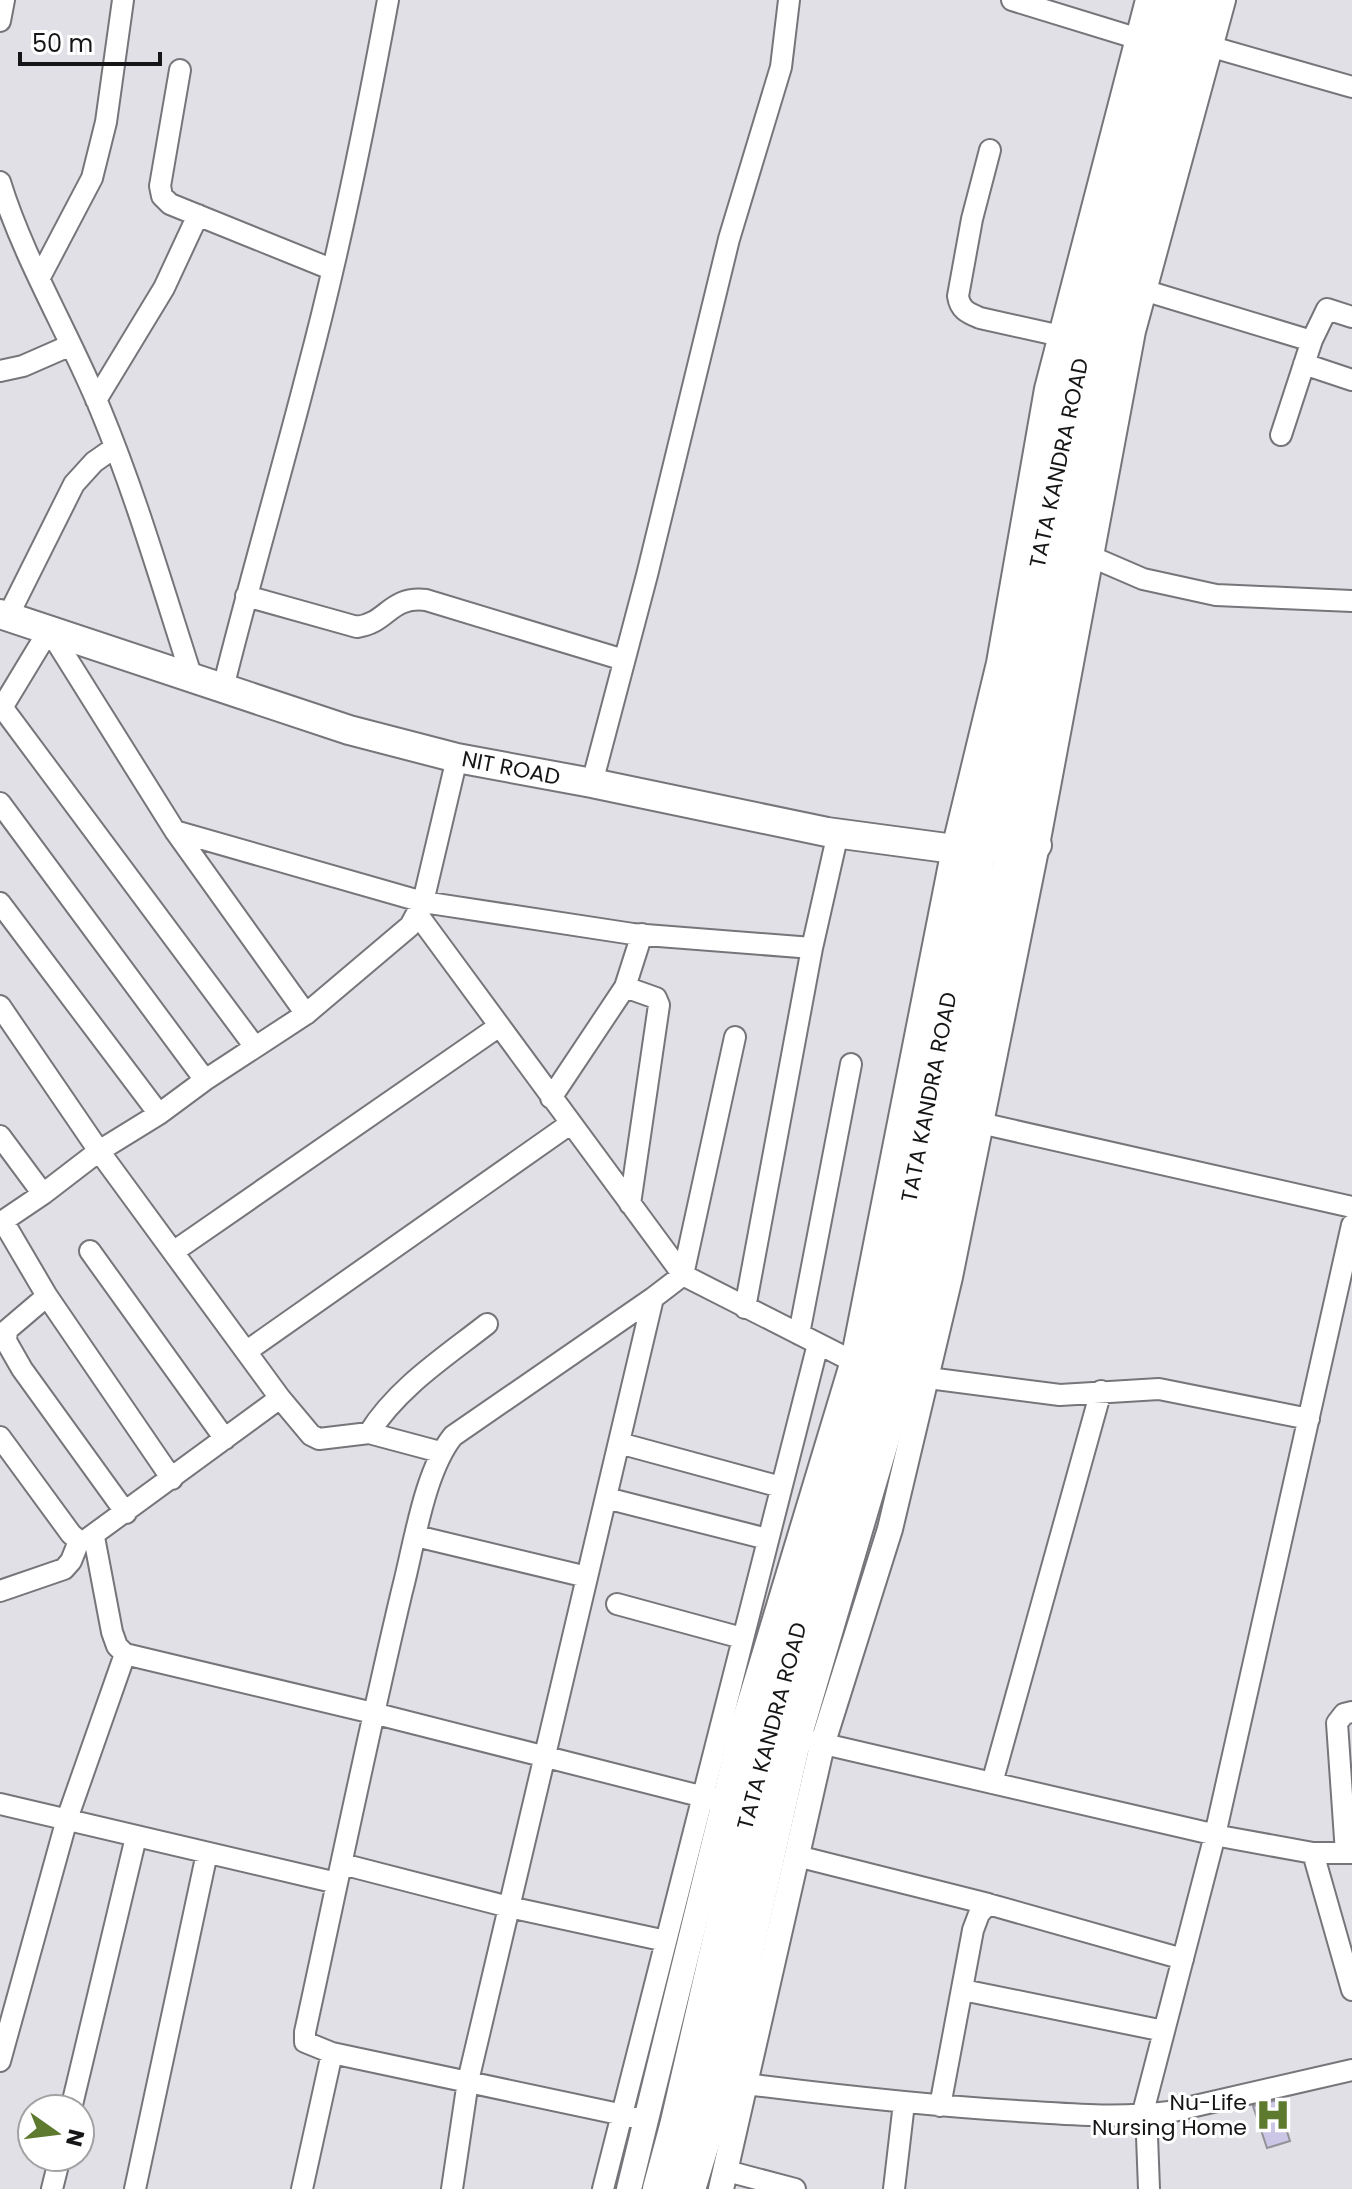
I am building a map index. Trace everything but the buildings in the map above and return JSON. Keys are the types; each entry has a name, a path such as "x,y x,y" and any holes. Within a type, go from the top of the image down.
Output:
{"main road":[{"name":"TATA KANDRA ROAD","path":"659,2189 768,1726 889,1371 938,1274 1025,845 1114,311 1133,286 1183,107 1174,41 1174,0"},
{"name":"TATA KANDRA ROAD","path":"689,2189 809,1741 889,1371 966,847 1093,301 1174,41 1201,0"},
{"name":"NIT ROAD","path":"4,615 349,730 457,758 838,833 966,847 1025,845"}],"street":[{"path":"0,21 4,0"},
{"path":"40,277 92,178 106,122 123,0"},
{"path":"223,688 308,371 388,0"},
{"path":"592,783 729,239 781,67 789,0"},
{"path":"1012,0 1352,87"},
{"path":"1148,0 1174,41"},
{"path":"966,847 1047,389 1061,336 1174,41 1223,0"},
{"path":"180,70 160,186 162,196 170,204 331,269"},
{"path":"990,150 972,219 959,304 968,313 980,318 1061,336"},
{"path":"0,182 4,218 40,277 96,400 154,560 192,678"},
{"path":"96,400 164,288 198,215"},
{"path":"1025,845 1092,557 1133,331 1133,286 1312,340"},
{"path":"1281,435 1312,340 1327,309 1352,316"},
{"path":"0,371 23,366 71,345"},
{"path":"1304,364 1352,380"},
{"path":"4,615 74,484 94,462 114,448"},
{"path":"1092,557 1143,579 1216,595 1352,601"},
{"path":"246,596 357,627 368,626 401,601 412,598 426,600 624,660"},
{"path":"255,1047 1,709 49,630 175,831 306,1014"},
{"path":"172,1479 47,1296 2,1222 99,1151 306,1014 410,926 421,909 457,758"},
{"path":"0,803 205,1080"},
{"path":"175,831 421,909 642,934 812,948"},
{"path":"745,1308 812,948 838,833"},
{"path":"0,903 159,1114"},
{"path":"421,909 498,1027 683,1275 818,1344 889,1371 1060,1395 1159,1389 1309,1419"},
{"path":"551,1098 625,987 642,934"},
{"path":"625,987 656,998 659,1005 630,1204"},
{"path":"0,1006 99,1151 280,1398 311,1435 319,1439 369,1433 440,1452"},
{"path":"173,1252 498,1027"},
{"path":"647,2120 332,2053 305,2042 305,2032 373,1713 440,1452 453,1436 683,1275 735,1037"},
{"path":"799,1334 851,1064"},
{"path":"967,1122 1352,1207"},
{"path":"247,1351 570,1124"},
{"path":"0,1136 43,1194"},
{"path":"1149,2189 1147,2136 1142,2116 1215,1835 1352,1225"},
{"path":"90,1251 225,1439"},
{"path":"47,1296 7,1330 6,1341 22,1369 126,1513"},
{"path":"452,2189 468,2081 653,1298"},
{"path":"369,1433 383,1411 400,1393 487,1324"},
{"path":"629,2189 647,2120 713,1799 742,1638 818,1344"},
{"path":"603,2189 666,1941 713,1799 889,1371"},
{"path":"992,1783 1101,1391"},
{"path":"0,1591 64,1569 86,1539 126,1513 280,1398"},
{"path":"0,1437 71,1534 86,1539"},
{"path":"619,1443 781,1487"},
{"path":"606,1498 767,1539"},
{"path":"416,1536 587,1577"},
{"path":"86,1539 112,1632 117,1646 125,1654 713,1799"},
{"path":"617,1604 742,1638"},
{"path":"0,2061 67,1819 125,1654"},
{"path":"795,2189 724,2180 797,1856 809,1741 1215,1835 1313,1853 1349,1853 1337,1723 1344,1714 1352,1712"},
{"path":"0,1804 207,1853 340,1874 666,1941"},
{"path":"75,2093 136,1837"},
{"path":"135,2189 207,1853"},
{"path":"1313,1853 1352,1990"},
{"path":"797,1856 988,1904 1183,1959"},
{"path":"940,2106 973,1930 979,1914 988,1904"},
{"path":"963,1990 1164,2031"},
{"path":"302,2189 332,2053"},
{"path":"746,2084 940,2106 1142,2116 1352,2070"},
{"path":"894,2189 904,2103"}],"place":[{"name":"Nu-Life Nursing Home","path":"1273,2115"}]}
